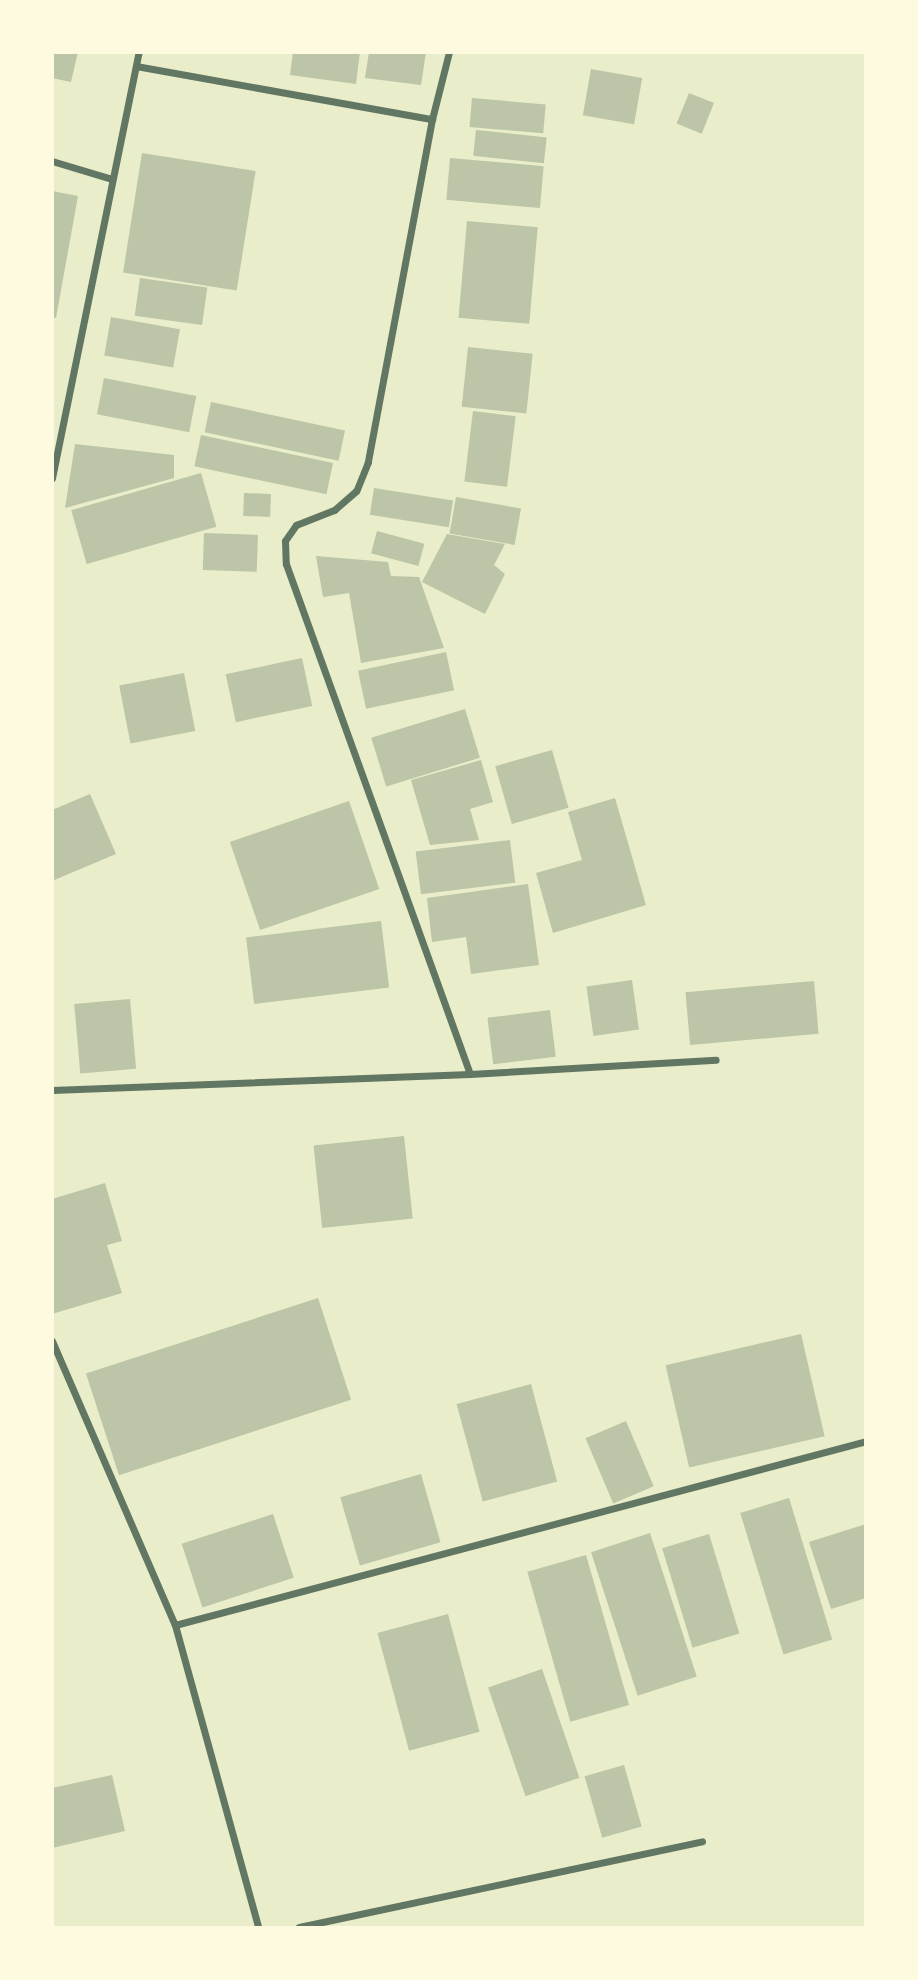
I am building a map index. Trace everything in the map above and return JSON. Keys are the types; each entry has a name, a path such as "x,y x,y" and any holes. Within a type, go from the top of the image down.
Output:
{"street":[{"path":"52,478 139,52"},
{"path":"449,52 432,119 368,462 356,491 334,510 296,525 285,541 291,577 470,1074"},
{"path":"136,66 432,119"},
{"path":"52,161 112,179"},
{"path":"55,1090 470,1074 716,1060"},
{"path":"52,1341 175,1625 258,1927"},
{"path":"175,1625 866,1441"},
{"path":"299,1927 702,1841"}],"building":[{"path":"52,52 78,52 71,82 52,78"},
{"path":"293,52 360,52 356,84 290,75"},
{"path":"369,52 426,52 421,85 365,78"},
{"path":"591,69 642,78 634,124 583,115"},
{"path":"689,93 714,103 702,134 677,124"},
{"path":"472,98 546,104 543,133 469,127"},
{"path":"476,130 547,137 544,163 473,156"},
{"path":"142,153 256,171 237,291 123,273"},
{"path":"450,158 544,166 540,208 446,200"},
{"path":"52,191 78,196 56,318 52,317"},
{"path":"467,221 538,227 529,324 459,318"},
{"path":"140,278 207,287 202,325 135,316"},
{"path":"111,317 180,329 173,368 104,355"},
{"path":"468,347 533,354 526,413 462,407"},
{"path":"104,378 196,396 189,432 97,414"},
{"path":"211,402 345,430 339,461 205,432"},
{"path":"473,411 516,416 507,487 464,481"},
{"path":"201,435 333,463 326,494 194,466"},
{"path":"75,444 174,455 174,478 65,508"},
{"path":"201,473 216,527 87,564 71,510"},
{"path":"374,488 453,501 449,527 370,515"},
{"path":"244,493 271,494 270,517 243,516"},
{"path":"456,497 521,508 515,545 450,533"},
{"path":"377,531 424,544 418,566 371,553"},
{"path":"204,533 258,535 257,572 203,570"},
{"path":"447,534 505,544 494,565 505,574 485,614 422,582"},
{"path":"316,556 388,562 391,576 419,577 444,648 361,663 349,593 323,597"},
{"path":"446,652 454,690 366,709 358,671"},
{"path":"302,658 312,706 236,722 226,674"},
{"path":"184,673 195,731 130,744 119,686"},
{"path":"465,709 480,758 386,786 371,738"},
{"path":"552,750 569,808 512,824 495,766"},
{"path":"481,760 493,802 470,809 479,840 430,845 411,780"},
{"path":"90,794 116,854 52,881 52,810"},
{"path":"615,798 646,905 553,933 536,873 582,860 568,812"},
{"path":"349,801 379,889 260,930 230,842"},
{"path":"510,840 515,883 421,894 416,852"},
{"path":"528,884 539,965 471,974 466,937 432,942 427,898"},
{"path":"381,921 389,988 254,1004 246,938"},
{"path":"632,980 639,1030 593,1036 586,986"},
{"path":"814,981 819,1034 690,1045 685,992"},
{"path":"130,999 136,1069 80,1074 74,1004"},
{"path":"550,1010 556,1057 493,1064 487,1018"},
{"path":"404,1136 413,1219 322,1228 313,1146"},
{"path":"105,1183 122,1241 107,1245 122,1293 52,1314 52,1199"},
{"path":"318,1298 351,1400 119,1475 86,1373"},
{"path":"801,1334 825,1436 689,1468 666,1365"},
{"path":"531,1384 557,1482 483,1501 457,1404"},
{"path":"626,1421 654,1486 613,1504 585,1438"},
{"path":"421,1474 441,1542 360,1565 340,1497"},
{"path":"789,1498 832,1640 783,1654 740,1513"},
{"path":"273,1514 294,1578 202,1607 182,1544"},
{"path":"866,1524 866,1598 831,1609 809,1542"},
{"path":"650,1533 697,1677 638,1696 591,1552"},
{"path":"709,1534 739,1633 693,1648 662,1548"},
{"path":"586,1555 629,1705 570,1722 527,1572"},
{"path":"448,1614 480,1732 409,1751 377,1633"},
{"path":"542,1669 579,1778 526,1796 488,1688"},
{"path":"624,1765 642,1827 602,1838 585,1776"},
{"path":"112,1775 125,1831 52,1848 52,1788"}]}
